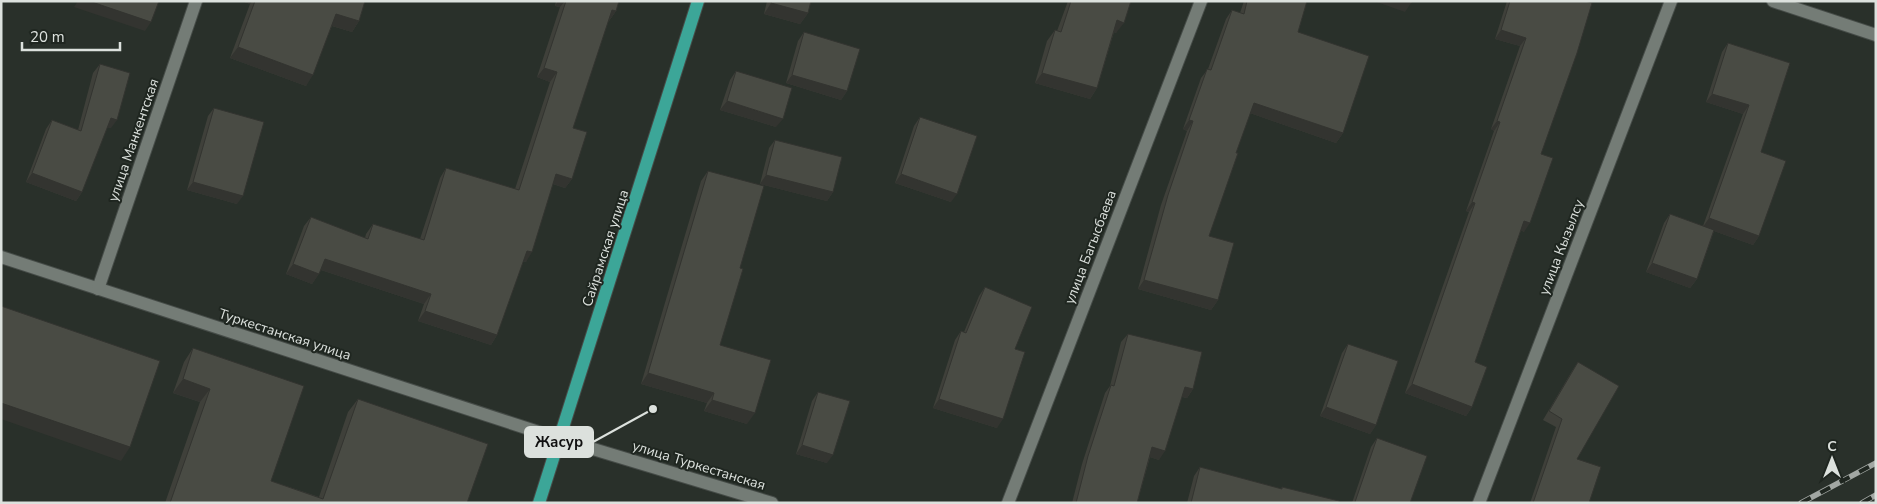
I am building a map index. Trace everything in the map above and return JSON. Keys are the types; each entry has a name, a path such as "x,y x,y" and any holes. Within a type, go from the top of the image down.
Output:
{"main road":[{"name":"Сайрамская улица","path":"538,503 560,439 698,1"}],"street":[{"name":"улица Манкентская","path":"98,289 196,1"},
{"name":"улица Багысбаева","path":"1008,503 1201,1"},
{"name":"улица Кызылсу","path":"1479,503 1671,1"},
{"path":"1773,1 1876,35"},
{"name":"Туркестанская улица","path":"1,258 560,439"},
{"name":"улица Туркестанская","path":"560,439 772,503"}],"building":[{"path":"89,1 159,1 151,22"},
{"path":"255,1 365,1 359,21 336,14 313,75 238,47"},
{"path":"566,1 619,1 616,11 612,10 573,128 587,132 572,179 556,174 532,252 527,251 497,335 425,311 431,294 325,259 319,274 293,264 311,217 368,239 373,224 424,240 446,168 519,190 557,72 544,68"},
{"path":"772,1 811,1 808,13 771,3"},
{"path":"1071,1 1131,1 1124,23 1117,20 1097,88 1042,73 1055,30 1061,32"},
{"path":"1247,1 1307,1 1298,32 1369,56 1343,133 1254,103 1209,236 1234,243 1218,300 1144,280 1168,195 1193,121 1189,120 1207,69 1211,70 1232,10 1244,14"},
{"path":"1510,1 1585,1 1592,3 1577,53 1541,154 1553,158 1530,223 1524,221 1475,362 1487,367 1472,407 1412,384 1475,203 1472,202 1500,122 1497,121 1526,38 1501,30"},
{"path":"804,32 860,49 847,91 792,75"},
{"path":"1728,43 1790,63 1761,152 1786,161 1759,236 1709,218 1749,105 1712,94"},
{"path":"100,64 130,73 117,120 111,118 82,192 32,173 52,120 81,131"},
{"path":"736,71 792,88 783,119 727,101"},
{"path":"214,108 264,122 243,196 193,182"},
{"path":"920,117 977,136 957,194 901,174"},
{"path":"775,140 842,157 833,192 766,175"},
{"path":"708,171 764,186 740,268 743,269 720,345 771,360 755,413 712,400 714,393 648,373"},
{"path":"1670,214 1714,230 1697,279 1652,263"},
{"path":"985,287 1032,307 1015,349 1025,352 1003,419 939,399 961,331 966,333"},
{"path":"1,306 160,361 130,447 1,403"},
{"path":"1128,334 1202,352 1193,389 1185,387 1165,451 1152,447 1137,503 1076,503 1088,456 1111,385 1114,386"},
{"path":"1348,344 1398,361 1376,425 1326,407"},
{"path":"193,348 304,386 271,481 323,499 358,399 488,444 467,503 170,503 210,389 183,379"},
{"path":"1578,362 1619,386 1577,459 1601,467 1589,503 1533,503 1562,419 1549,411"},
{"path":"818,392 850,401 833,455 802,445"},
{"path":"1377,438 1427,456 1410,503 1355,502"},
{"path":"1200,467 1282,489 1282,487 1339,501 1339,503 1191,503"}],"railway":[{"path":"1801,503 1876,463"},
{"path":"1862,503 1876,495"}],"place":[{"name":"Жасур","path":"653,409"}]}
